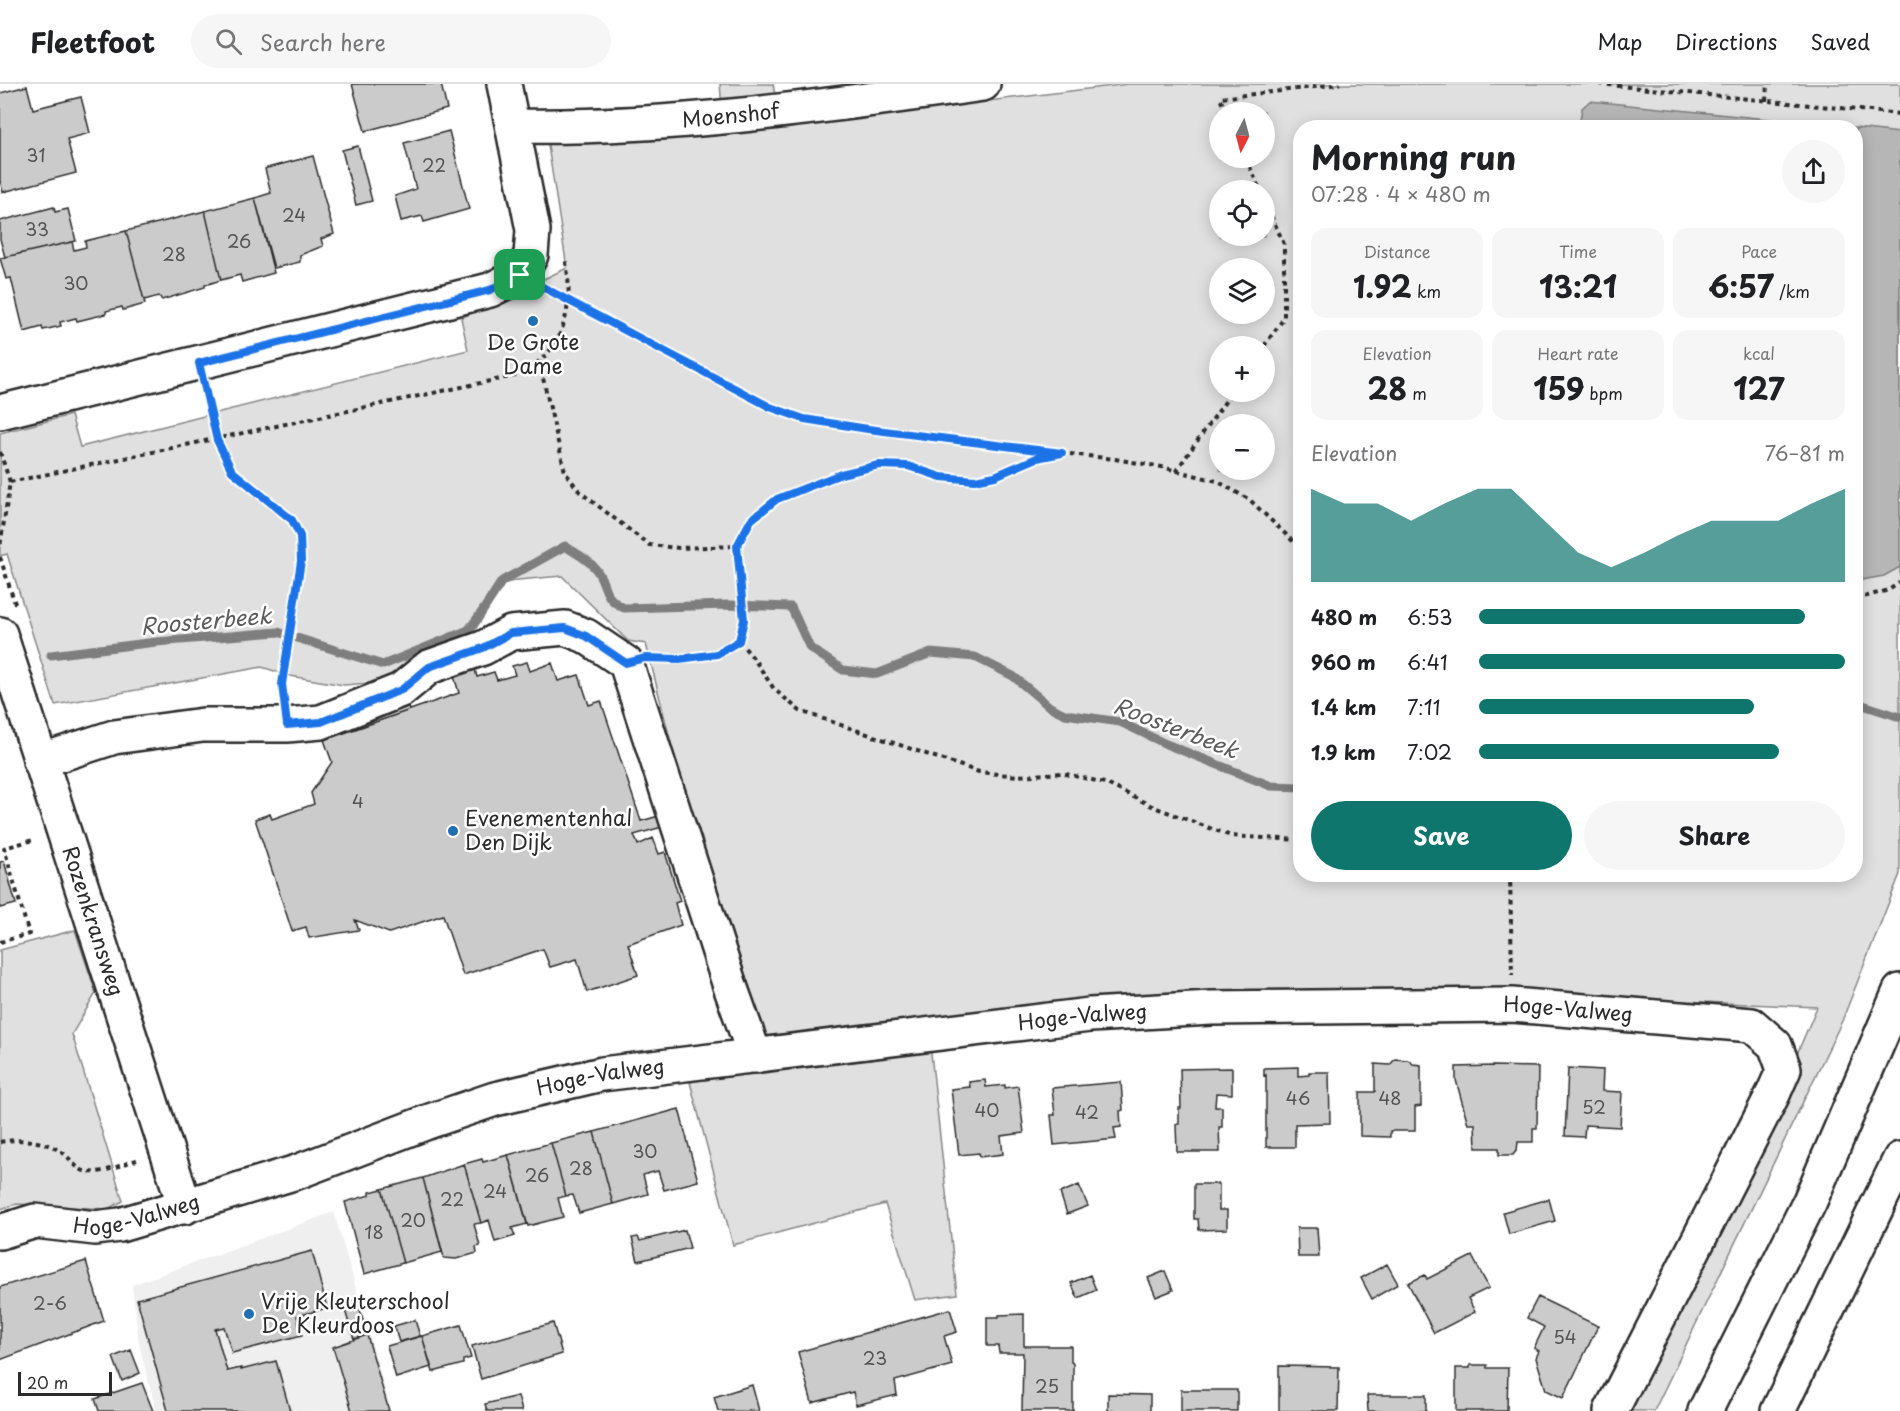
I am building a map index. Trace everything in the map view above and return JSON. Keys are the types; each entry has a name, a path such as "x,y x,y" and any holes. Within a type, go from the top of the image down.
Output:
{"main road":[{"path":"0,411 490,290 520,275 531,255 533,230 504,84"},
{"name":"Moenshof","path":"513,126 680,121 853,102 983,84"},
{"path":"40,761 114,737 203,725 287,725 321,722 401,690 429,667 483,648 511,633 565,628 586,636 626,663 730,986 755,1056"},
{"name":"Rozenkransweg","path":"0,634 11,705 40,761 185,1207"},
{"path":"1705,1411 1810,1201 1900,991"},
{"name":"Hoge-Valweg","path":"0,1232 35,1221 96,1228 120,1225 297,1172 430,1121 495,1099 602,1074 1090,1015 1211,1008 1512,1005 1752,1025 1774,1045 1784,1069 1611,1411"},
{"path":"1778,1411 1900,1159"}],"path":[{"path":"1222,102 1220,98 1340,84"},
{"path":"1599,84 1900,114"},
{"path":"1766,101 1767,84"},
{"path":"1271,336 1284,318 1284,244 1275,224"},
{"path":"10,483 514,376 539,361 558,339 569,300 565,257"},
{"path":"520,275 770,407 804,419 1115,459 1217,481 1250,500 1293,541"},
{"path":"539,361 565,472 580,492 649,545 680,548 737,546"},
{"path":"199,363 217,440 232,471 292,520 300,536 301,561 282,684 287,725"},
{"path":"1176,471 1225,402"},
{"path":"0,452 10,483 0,547"},
{"path":"626,663 645,658 679,659 717,654 739,641 744,620 737,546 751,520 777,499 841,474 879,465 908,466 941,477 975,480 995,476 1037,458 1062,453"},
{"path":"0,512 5,509"},
{"path":"1863,597 1888,590 1900,582"},
{"path":"739,641 774,689 800,711 979,772 1018,776 1062,773 1105,783 1154,807 1231,836 1293,840"},
{"path":"0,942 28,934 4,848 63,831"},
{"path":"1510,882 1512,1005"},
{"path":"0,1142 12,1140 46,1144 62,1152 77,1168 85,1172 96,1173 112,1167"}],"shaded area":[{"path":"720,84 773,84 776,100 722,108"},
{"path":"1128,84 1900,84 1900,874 1842,1021 1654,1411 1618,1411 1785,1082 1817,1007 1508,993 768,1041 685,798 646,644 628,641 562,576 518,580 498,585 449,649 384,682 344,685 290,676 262,667 55,705 7,554 0,556 0,433 71,415 80,447 468,350 461,318 567,268 547,139 724,133"},
{"path":"1590,101 1778,120 1580,120 1582,108"},
{"path":"1863,129 1900,133 1900,567 1884,576 1863,580"},
{"path":"75,930 96,993 72,1034 123,1201 107,1209 17,1204 0,1209 0,950"},
{"path":"930,1044 957,1294 915,1300 885,1204 733,1245 690,1082 905,1046"},
{"name":"Vrije Kleuterschool De Kleurdoos","path":"334,1212 391,1411 156,1411 139,1344 132,1285"}],"building":[{"path":"352,84 441,84 447,109 365,131"},
{"path":"27,86 33,109 81,97 90,133 67,139 76,173 3,192 0,181 0,93"},
{"path":"449,131 469,209 424,222 422,216 401,221 395,196 416,189 404,143"},
{"path":"358,146 372,201 356,205 342,150"},
{"path":"313,156 334,234 321,239 323,246 300,255 300,262 274,268 255,198 271,193 265,169"},
{"path":"255,198 274,273 242,282 240,275 221,280 205,211"},
{"path":"54,207 55,212 68,209 76,241 5,257 0,239 0,221"},
{"path":"205,211 221,280 162,300 159,296 144,300 126,231"},
{"path":"126,231 145,304 123,310 122,307 106,311 106,314 77,321 76,318 60,322 61,326 43,330 42,327 24,332 11,278 6,279 0,258 72,242 74,250 86,247 85,241"},
{"name":"Evenementenhal Den Dijk","path":"473,662 477,677 494,672 497,680 515,675 512,666 527,662 530,671 552,663 558,681 579,675 589,705 601,701 641,821 659,816 662,827 634,835 638,845 653,838 659,854 665,852 680,901 675,903 681,925 628,944 638,975 587,992 577,959 550,967 543,949 463,975 443,915 389,933 355,920 359,930 309,938 306,927 292,931 255,819 270,814 272,819 314,804 311,793 332,762 324,740 459,693 452,669"},
{"path":"407,700 410,710 324,740 321,731"},
{"path":"4,861 16,904 0,908 0,862"},
{"path":"1395,1059 1408,1060 1413,1064 1421,1065 1421,1106 1415,1107 1415,1131 1390,1131 1390,1137 1360,1136 1360,1092 1375,1092 1375,1064 1390,1065"},
{"path":"1298,1067 1298,1076 1309,1075 1309,1072 1329,1072 1330,1123 1295,1124 1295,1147 1266,1147 1266,1075 1264,1076 1264,1068"},
{"path":"1456,1067 1538,1067 1537,1128 1533,1128 1533,1142 1518,1142 1517,1150 1513,1155 1499,1155 1499,1148 1476,1148 1475,1124 1468,1124 1456,1080"},
{"path":"1232,1068 1232,1094 1216,1093 1215,1107 1222,1107 1222,1127 1219,1127 1220,1152 1177,1152 1176,1124 1179,1124 1179,1108 1181,1108 1180,1069"},
{"path":"1568,1068 1603,1070 1602,1091 1622,1092 1620,1127 1585,1125 1584,1137 1565,1136"},
{"path":"985,1080 986,1087 1018,1086 1024,1133 1001,1136 1003,1154 980,1157 979,1153 959,1155 951,1089 970,1087 969,1082"},
{"path":"1121,1082 1123,1110 1120,1111 1121,1127 1114,1128 1116,1139 1054,1145 1051,1115 1055,1115 1052,1088"},
{"path":"679,1109 698,1181 664,1190 658,1171 650,1173 643,1175 648,1194 613,1204 594,1132"},
{"path":"594,1132 613,1204 579,1213 573,1195 566,1196 551,1143"},
{"path":"551,1143 566,1196 558,1198 563,1217 528,1226 508,1155"},
{"path":"508,1155 527,1224 512,1228 515,1236 495,1242 489,1220 481,1223 464,1164 482,1159 483,1162"},
{"path":"464,1164 481,1223 474,1224 480,1246 476,1247 477,1253 456,1259 444,1258 423,1178"},
{"path":"423,1178 442,1252 403,1263 382,1189"},
{"path":"1194,1184 1219,1184 1219,1210 1227,1210 1227,1229 1199,1230 1198,1219 1194,1219"},
{"path":"1079,1185 1088,1206 1067,1214 1060,1193"},
{"path":"382,1189 403,1263 364,1274 345,1202"},
{"path":"1549,1199 1555,1221 1509,1234 1503,1212"},
{"path":"1297,1228 1317,1228 1319,1257 1298,1257"},
{"path":"685,1230 690,1248 638,1261 632,1238 638,1237 640,1241"},
{"path":"312,1251 327,1308 297,1316 302,1335 232,1353 224,1327 215,1329 227,1371 241,1368 241,1370 276,1361 290,1411 168,1411 137,1299"},
{"path":"1472,1256 1489,1288 1468,1298 1475,1312 1434,1333 1408,1283 1425,1275 1427,1279"},
{"path":"86,1261 104,1321 0,1360 0,1287"},
{"path":"1387,1264 1398,1284 1372,1299 1361,1278"},
{"path":"1165,1271 1173,1290 1156,1297 1148,1278"},
{"path":"1090,1275 1096,1290 1078,1298 1071,1283"},
{"path":"1538,1297 1598,1326 1563,1398 1546,1390 1536,1358 1539,1351 1534,1348 1544,1327 1527,1318"},
{"path":"357,1298 367,1335 354,1339 343,1304"},
{"path":"950,1309 957,1332 944,1336 952,1365 895,1381 897,1395 856,1405 853,1392 812,1403 798,1352"},
{"path":"1024,1314 1024,1346 1071,1346 1073,1411 1022,1411 1023,1353 999,1353 998,1346 987,1346 987,1317"},
{"path":"415,1320 420,1336 399,1342 394,1326"},
{"path":"553,1323 562,1354 481,1379 472,1346"},
{"path":"461,1325 471,1358 463,1360 463,1364 433,1372 422,1336"},
{"path":"367,1335 389,1411 352,1411 333,1347"},
{"path":"422,1336 431,1367 396,1378 387,1346"},
{"path":"131,1350 140,1373 122,1381 113,1357"},
{"path":"1470,1365 1508,1368 1507,1411 1456,1411 1456,1368 1470,1368"},
{"path":"1279,1366 1339,1367 1338,1411 1279,1411"},
{"path":"142,1383 153,1411 99,1411 95,1399"},
{"path":"752,1385 759,1411 718,1411 714,1397"},
{"path":"1181,1390 1237,1390 1237,1411 1181,1411"},
{"path":"1108,1394 1150,1395 1150,1411 1108,1411"},
{"path":"1367,1395 1426,1395 1426,1411 1368,1411"},
{"path":"518,1396 522,1411 487,1411 485,1404"}],"waterway":[{"name":"Roosterbeek","path":"51,655 156,642 278,632 383,665 471,629 502,581 565,546 593,566 607,594 624,608 729,605 791,607 810,648 843,670 877,674 931,653 975,657 1013,676 1050,707 1065,714 1120,722 1166,744 1271,786 1293,787"},
{"name":"Roosterbeek","path":"1863,705 1900,717"}],"place":[{"name":"De Grote Dame","path":"533,321"},
{"name":"Evenementenhal Den Dijk","path":"453,831"},
{"name":"Vrije Kleuterschool De Kleurdoos","path":"249,1314"}],"route":[{"path":"520,275 770,407 804,419 1062,453 1037,458 995,476 975,480 941,477 908,466 879,465 808,485 777,499 751,520 737,546 744,620 739,641 717,654 679,659 645,658 626,663 586,636 565,628 511,633 483,648 429,667 401,690 321,722 287,725 282,684 301,561 300,536 292,520 252,485 232,471 217,440 199,363 490,290 520,275"}]}
